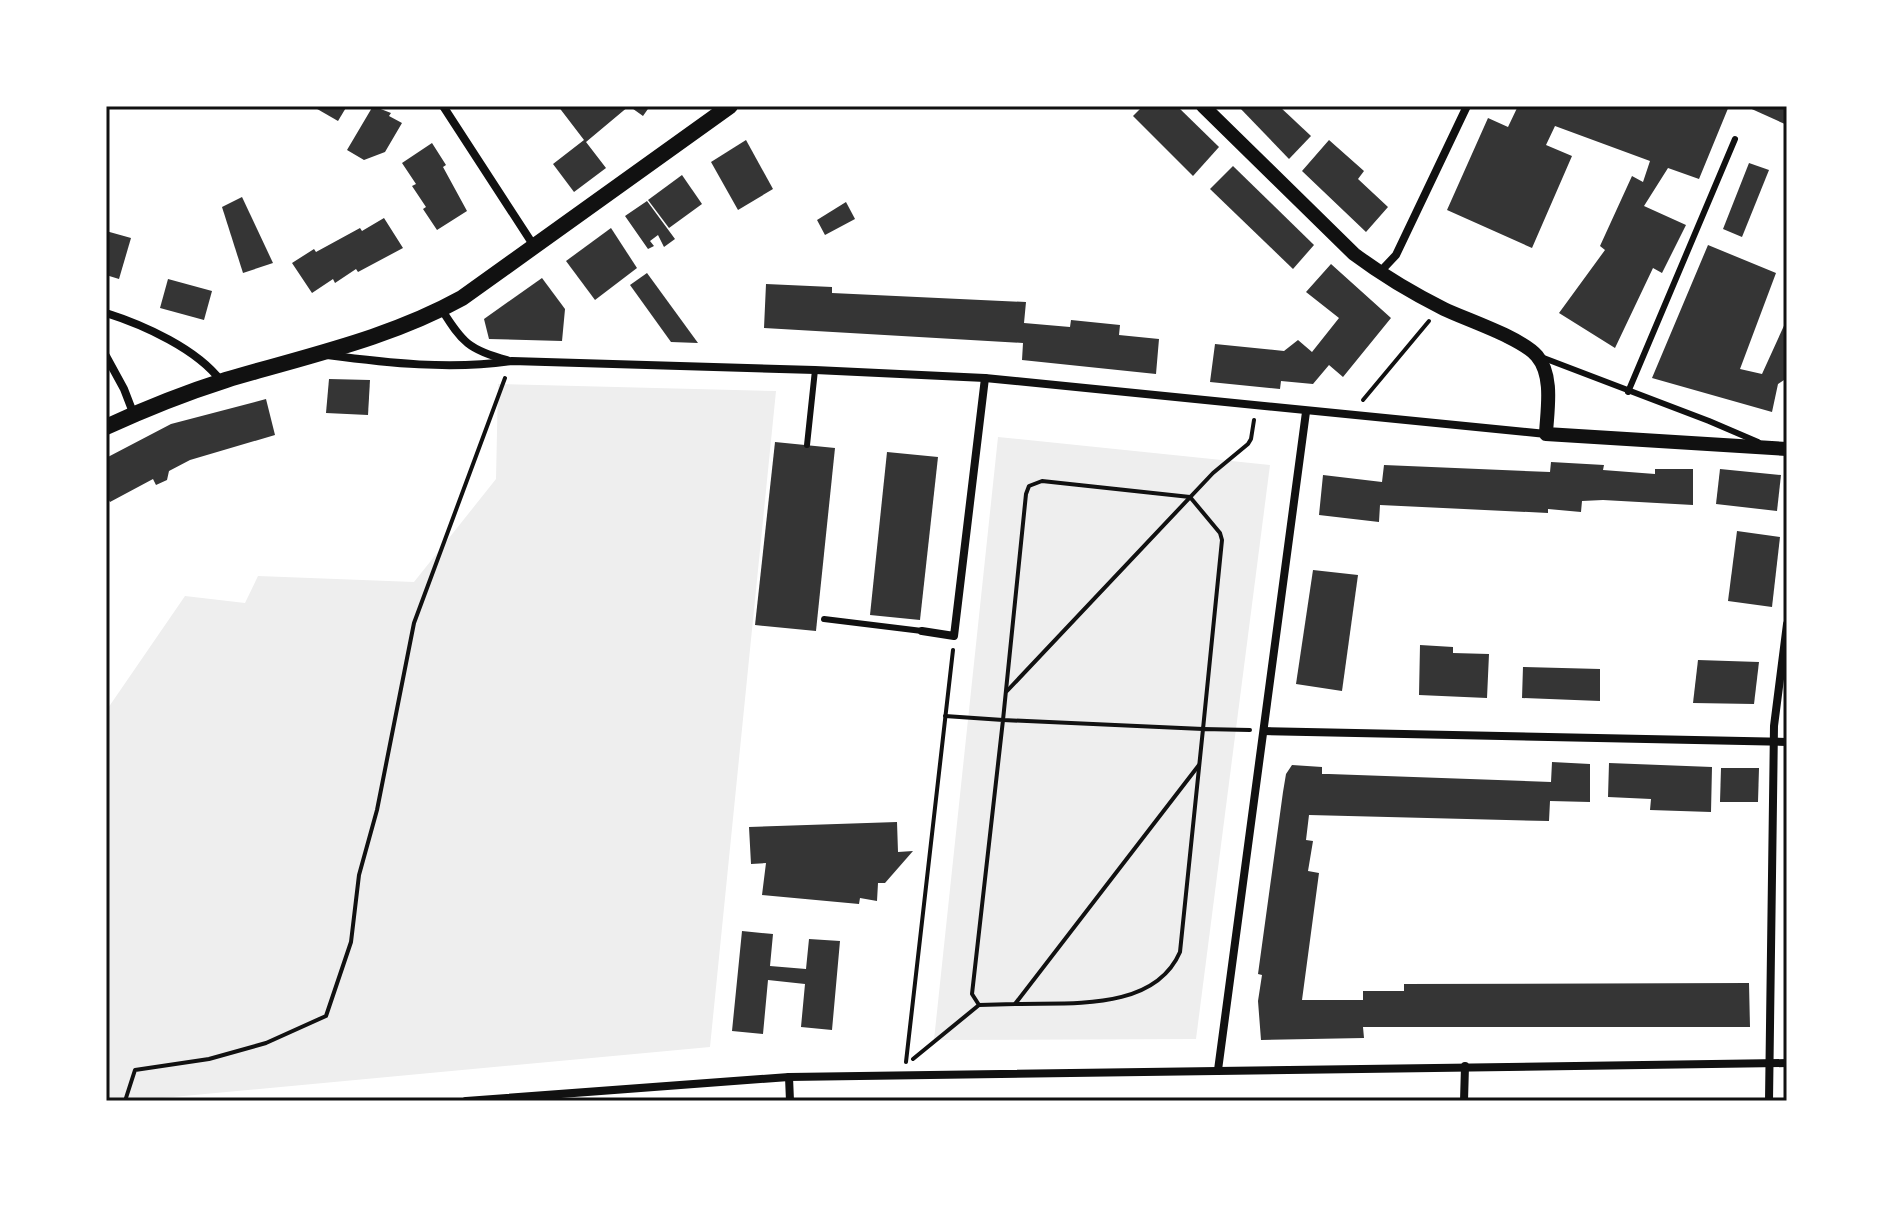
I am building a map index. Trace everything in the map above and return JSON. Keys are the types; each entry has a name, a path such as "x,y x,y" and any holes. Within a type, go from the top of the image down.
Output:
{"main road":[{"path":"106,427 222,382 379,337 442,310 730,106"}],"street":[{"path":"443,106 534,246"},
{"path":"1203,106 1324,228 1379,273 1441,307 1514,340 1537,355 1546,375 1549,393 1546,434"},
{"path":"1379,273 1396,255 1467,106"},
{"path":"442,310 461,341 473,349 512,361"},
{"path":"106,313 138,323 166,337 210,365 222,382"},
{"path":"316,354 388,363 475,366 512,361 985,378 1349,417 1546,434 1787,449"},
{"path":"106,356 134,415"},
{"path":"922,631 954,636 985,378"},
{"path":"1218,1070 1306,412"},
{"path":"1769,1101 1774,743 1787,624"},
{"path":"1264,731 1787,742"},
{"path":"466,1101 789,1077 1787,1063"},
{"path":"1464,1101 1465,1066"},
{"path":"789,1077 790,1101"}],"lane":[{"path":"1628,392 1735,139"},
{"path":"1537,355 1768,447"},
{"path":"807,445 815,370"},
{"path":"824,619 922,631"}],"path":[{"path":"1349,417 1441,307"},
{"path":"125,1101 135,1070 209,1059 266,1043 326,1016 351,942 359,875 377,810 414,623 512,361"},
{"path":"1006,693 1213,473 1248,444 1255,407"},
{"path":"954,636 906,1064 979,1005 1126,998 1143,989 1175,962 1180,952 1222,540 1190,497 1042,481 1029,486 972,994 979,1005"},
{"path":"945,716 1264,731"},
{"path":"1015,1004 1199,765"}],"shaded area":[{"path":"498,384 776,391 710,1047 106,1101 106,711 185,596 245,603 258,576 414,582 496,479"},
{"path":"998,437 1270,465 1196,1039 934,1040"}],"building":[{"path":"312,106 347,106 338,121"},
{"path":"373,106 391,113 389,116 402,123 385,152 364,160 347,150"},
{"path":"558,106 629,106 586,142 606,168 574,192 553,164 584,140"},
{"path":"629,106 650,106 643,116"},
{"path":"1143,106 1177,106 1219,147 1193,176 1133,116"},
{"path":"1238,106 1279,106 1311,136 1289,159"},
{"path":"1518,106 1729,106 1699,179 1668,168 1644,206 1686,225 1662,273 1653,268 1615,348 1559,313 1605,250 1600,246 1632,176 1643,182 1650,161 1555,126 1546,145 1572,156 1532,248 1447,210 1488,118 1508,127"},
{"path":"1745,106 1787,106 1787,125"},
{"path":"746,140 773,189 738,210 711,162"},
{"path":"1329,140 1364,171 1358,179 1388,207 1366,232 1302,171"},
{"path":"432,143 467,211 437,230 412,186 416,184 402,163"},
{"path":"1749,163 1769,170 1742,237 1723,229"},
{"path":"1233,166 1314,245 1293,269 1210,189"},
{"path":"682,175 702,204 669,228 648,200"},
{"path":"242,197 273,263 243,273 222,207"},
{"path":"647,201 675,239 664,247 658,235 650,241 654,246 648,249 625,216"},
{"path":"846,202 855,219 825,235 817,220"},
{"path":"384,218 403,248 358,272 356,269 335,283 333,279 312,293 292,263 314,249 316,252"},
{"path":"611,228 637,268 595,300 566,261"},
{"path":"106,231 131,238 119,279 106,275"},
{"path":"1708,245 1776,273 1740,369 1762,374 1787,319 1787,378 1778,384 1772,412 1652,378"},
{"path":"1331,264 1391,318 1343,377 1329,365 1313,384 1281,381 1280,389 1210,382 1215,344 1284,351 1298,340 1312,352 1339,318 1306,292"},
{"path":"647,273 698,343 671,342 630,285"},
{"path":"542,278 565,309 562,341 489,339 484,319"},
{"path":"168,279 212,291 204,320 160,308"},
{"path":"766,284 832,287 832,293 1026,302 1024,323 1070,327 1071,320 1120,325 1119,335 1159,339 1156,374 1022,360 1023,343 764,328"},
{"path":"329,379 370,380 368,415 326,413"},
{"path":"266,399 275,435 190,460 169,471 167,480 156,485 153,479 110,502 106,495 106,458 171,424"},
{"path":"775,442 835,448 816,631 755,625"},
{"path":"887,452 938,457 920,620 870,615"},
{"path":"1551,462 1604,465 1603,470 1655,474 1655,469 1693,469 1693,505 1582,501 1581,512 1548,509 1548,513 1380,505 1379,522 1319,515 1323,475 1382,482 1384,465 1550,472"},
{"path":"1720,469 1781,475 1777,511 1716,504"},
{"path":"1737,531 1780,537 1772,607 1728,601"},
{"path":"1313,570 1358,575 1342,691 1296,684"},
{"path":"1420,645 1453,647 1453,653 1489,654 1487,698 1419,695"},
{"path":"1698,660 1759,662 1754,704 1693,703"},
{"path":"1523,667 1600,669 1600,701 1522,698"},
{"path":"1552,762 1590,764 1590,802 1550,801 1549,821 1309,815 1306,840 1313,841 1308,871 1319,873 1302,1000 1363,1000 1363,991 1404,991 1404,984 1749,983 1750,1027 1363,1027 1364,1038 1261,1040 1258,1001 1262,975 1258,974 1283,792 1286,774 1292,765 1322,767 1322,774 1551,782"},
{"path":"1609,763 1712,767 1711,812 1650,810 1651,799 1608,797"},
{"path":"1721,768 1759,768 1758,802 1720,802"},
{"path":"897,822 898,852 913,851 885,883 878,883 877,901 860,898 859,904 762,895 766,863 751,864 749,827"},
{"path":"742,931 773,934 770,966 806,969 809,939 840,941 832,1030 801,1027 805,984 768,980 763,1034 732,1031"}]}
